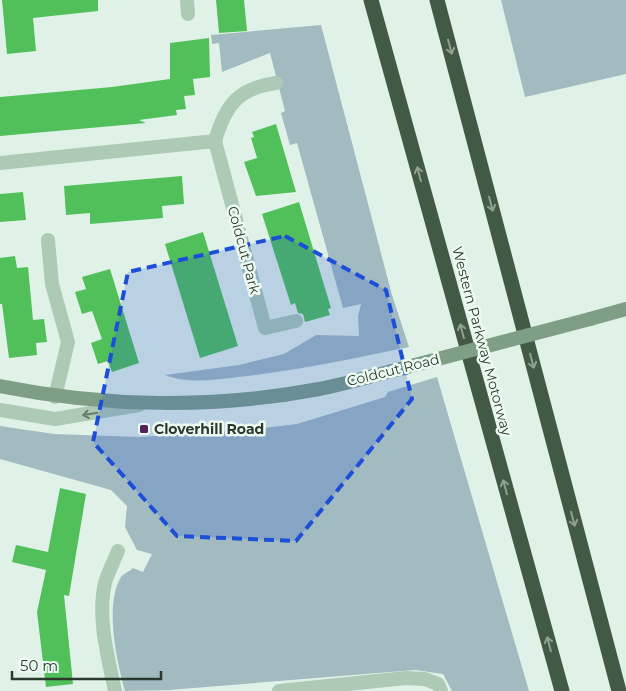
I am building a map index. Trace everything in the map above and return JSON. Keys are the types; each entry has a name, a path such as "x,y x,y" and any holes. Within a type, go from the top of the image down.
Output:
{"highway":[{"name":"Western Parkway Motorway","path":"371,0 562,691"},
{"path":"437,0 618,691"}],"main road":[{"name":"Coldcut Road","path":"0,386 55,397 155,403 266,396 318,389 626,309"}],"street":[{"path":"187,0 188,14"},
{"path":"0,163 216,141 224,116 235,100 256,87 276,83"},
{"name":"Coldcut Park","path":"216,141 265,328 296,321"},
{"path":"48,240 52,284 68,342 55,397"},
{"name":"Coldcut Road","path":"0,410 56,420 155,403"},
{"path":"115,691 106,652 102,614 105,583 118,551"},
{"path":"279,691 406,678 424,679 440,688"}],"highlighted area":[{"path":"285,236 386,290 412,399 296,541 177,536 93,442 128,272"}],"shaded area":[{"path":"501,0 626,0 626,74 525,97"},
{"path":"321,25 392,295 409,347 302,368 220,379 182,380 165,375 239,365 284,354 316,335 359,336 358,316 361,304 343,308 297,143 290,145 281,113 285,111 270,53 222,72 219,43 212,44 211,35"},
{"path":"437,377 529,691 452,691 443,674 415,670 169,690 125,691 116,650 113,603 121,577 133,568 143,572 152,554 137,550 125,527 127,506 111,490 0,459 0,426 54,434 140,437 248,430 297,424 385,397 388,392"}],"building":[{"path":"2,0 98,0 98,11 33,18 36,51 7,54"},
{"path":"216,0 244,0 247,31 219,33"},
{"path":"209,38 210,77 193,79 195,95 184,96 186,109 176,110 177,115 139,120 146,123 0,136 0,97 112,87 170,79 170,43"},
{"path":"276,124 296,192 256,196 244,162 257,158 251,138 254,137 252,132"},
{"path":"182,176 184,204 162,206 163,218 90,224 90,213 66,215 64,186"},
{"path":"23,192 26,220 0,222 0,194"},
{"path":"299,202 331,308 328,309 330,315 305,322 303,314 298,313 295,303 291,305 262,214"},
{"path":"203,232 238,346 200,358 165,244"},
{"path":"15,256 17,268 28,267 33,320 44,319 47,342 36,343 37,355 9,358 2,304 0,304 0,258"},
{"path":"110,269 139,363 112,372 108,361 98,364 91,343 102,339 92,311 82,314 75,292 86,289 82,277"},
{"path":"60,488 86,494 69,596 64,595 73,684 46,687 37,612 46,570 12,562 16,545 48,552"}],"place":[{"name":"Cloverhill Road","path":"144,429"}]}
